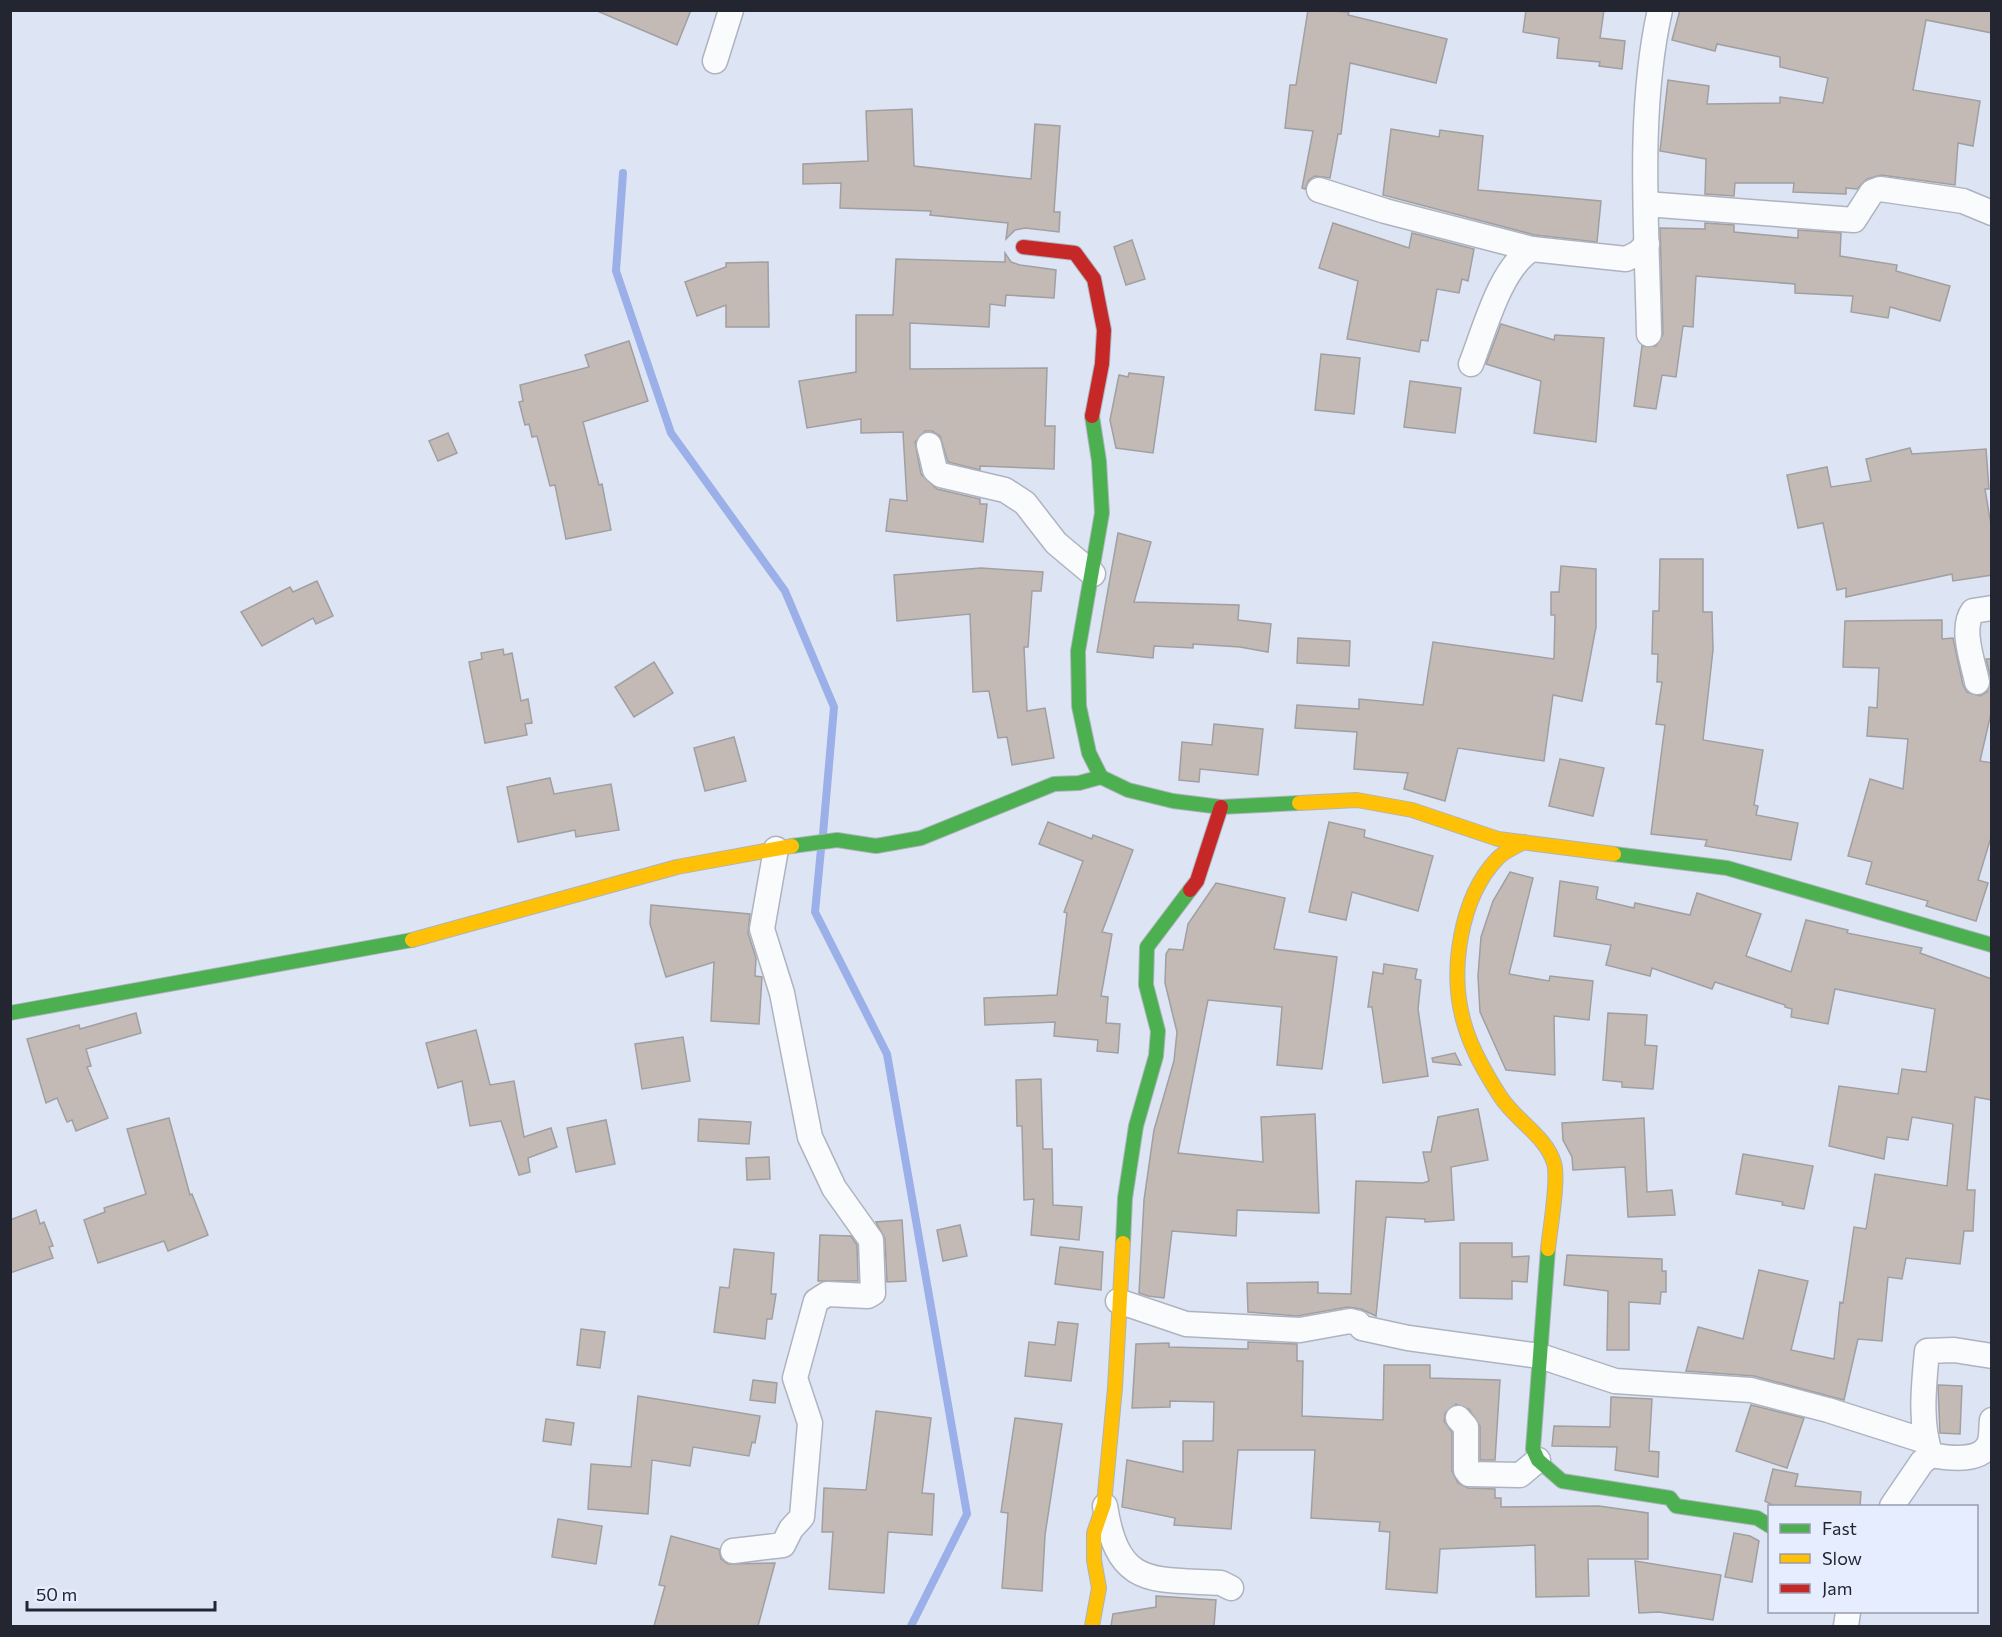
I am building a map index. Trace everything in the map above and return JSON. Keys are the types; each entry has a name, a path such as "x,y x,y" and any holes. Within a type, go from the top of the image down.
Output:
{"street":[{"path":"715,62 731,10"},
{"path":"1649,334 1645,160 1654,34 1660,10"},
{"path":"1646,204 1854,220 1872,192 1880,189 1963,201 1992,213"},
{"path":"1319,190 1385,211 1532,249 1626,259 1638,253 1647,244"},
{"path":"1023,247 1075,254 1094,279 1104,330 1102,364 1091,420 1099,461 1102,513 1078,651 1079,706 1089,753 1101,777 1128,790 1173,801 1221,807 1357,800 1412,810 1498,839 1727,868 1992,945"},
{"path":"1471,364 1508,273 1519,257 1532,249"},
{"path":"929,445 935,470 941,476 1005,490 1025,502 1056,543 1093,574"},
{"path":"1977,681 1967,627 1969,616 1973,611 1992,608"},
{"path":"10,1013 431,937 677,867 837,840 876,846 921,838 1054,783 1079,783 1101,777"},
{"path":"1092,1626 1099,1588 1094,1560 1094,1533 1104,1504 1115,1388 1125,1197 1136,1126 1156,1056 1158,1031 1146,985 1147,947 1197,881 1221,807"},
{"path":"1524,842 1498,857 1480,882 1467,919 1459,975 1462,1018 1480,1059 1507,1106 1536,1133 1549,1149 1555,1165 1533,1449 1538,1460 1562,1481 1670,1498 1676,1506 1757,1518 1768,1525"},
{"path":"733,1551 783,1545 791,1529 802,1517 810,1423 795,1378 816,1301 827,1294 868,1296 873,1293 871,1240 834,1188 810,1137 782,993 762,929 776,849"},
{"path":"1118,1301 1186,1324 1300,1330 1350,1320 1358,1323 1362,1328 1408,1338 1540,1356 1615,1381 1751,1390 1828,1410 1952,1458 1979,1454 1989,1444 1992,1420"},
{"path":"1893,1505 1922,1462 1928,1448 1924,1376 1927,1351 1954,1350 1992,1356"},
{"path":"1458,1418 1466,1427 1466,1470 1469,1474 1520,1475 1538,1460"},
{"path":"1104,1504 1110,1537 1132,1570 1150,1579 1221,1583 1230,1588"}],"building":[{"path":"595,10 691,10 677,45"},
{"path":"1308,10 1349,12 1348,15 1447,39 1436,83 1350,63 1341,134 1338,134 1330,178 1315,176 1309,180 1305,189 1302,188 1313,131 1285,128 1290,85 1296,85"},
{"path":"1526,10 1604,10 1600,38 1625,41 1622,69 1599,66 1600,62 1557,58 1559,38 1523,32"},
{"path":"1680,10 1992,10 1992,33 1926,20 1913,90 1980,101 1973,146 1958,143 1955,185 1881,175 1867,179 1857,189 1846,188 1846,194 1793,192 1794,183 1735,183 1734,196 1705,194 1706,159 1660,151 1668,80 1709,86 1707,104 1780,103 1780,97 1823,103 1828,78 1780,67 1780,57 1717,44 1715,51 1672,40"},
{"path":"912,109 914,166 1031,179 1035,124 1060,126 1054,212 1060,212 1059,232 1025,228 1015,230 1006,239 1008,223 930,215 931,211 840,208 841,183 803,184 803,164 868,161 866,111"},
{"path":"1391,129 1439,137 1440,130 1483,136 1478,190 1601,201 1597,242 1535,235 1383,195"},
{"path":"1333,223 1409,248 1412,233 1474,249 1468,281 1462,279 1459,293 1437,289 1428,341 1421,340 1419,352 1347,339 1358,281 1319,268"},
{"path":"1705,223 1734,225 1734,232 1798,238 1798,230 1841,233 1840,256 1897,265 1896,271 1950,286 1940,321 1890,307 1888,318 1851,312 1853,296 1795,293 1795,284 1696,276 1693,327 1683,326 1676,377 1662,375 1656,409 1634,406 1642,346 1656,346 1663,334 1660,228 1705,229"},
{"path":"1132,240 1145,279 1126,285 1114,247"},
{"path":"1005,253 1011,262 1020,265 1056,270 1054,298 1006,295 1005,306 990,304 989,327 910,323 910,369 1047,368 1045,426 1055,426 1054,469 980,466 980,470 948,462 940,436 932,431 925,431 915,442 921,474 937,489 980,499 980,504 987,504 983,542 886,531 890,499 907,501 903,432 861,433 861,419 807,428 799,381 856,372 856,315 893,315 896,259 1005,262"},
{"path":"768,262 769,327 726,327 726,305 697,316 685,282 726,267 726,263"},
{"path":"1501,324 1554,340 1555,335 1604,338 1596,442 1534,433 1541,381 1486,364"},
{"path":"629,341 648,401 583,422 599,485 602,484 611,530 566,539 555,485 550,486 537,436 532,437 529,424 525,425 519,402 523,401 520,385 589,367 585,355"},
{"path":"1321,354 1360,358 1354,414 1315,410"},
{"path":"1129,373 1164,377 1153,453 1116,448 1110,420 1119,375 1128,377"},
{"path":"1410,381 1461,388 1455,433 1404,427"},
{"path":"448,433 457,453 438,461 429,441"},
{"path":"1910,448 1912,454 1986,449 1989,489 1985,489 1992,531 1992,575 1953,581 1952,574 1846,597 1846,588 1837,590 1823,523 1798,528 1787,475 1827,467 1831,487 1871,481 1866,459"},
{"path":"1118,533 1151,542 1134,602 1239,605 1238,620 1271,624 1268,652 1240,647 1193,644 1193,648 1154,646 1153,658 1097,652"},
{"path":"1660,559 1703,559 1703,612 1712,612 1713,650 1703,740 1763,750 1754,805 1758,806 1756,815 1798,823 1791,860 1705,846 1707,840 1651,834 1665,725 1656,724 1662,682 1657,682 1658,654 1652,654 1653,611 1659,611"},
{"path":"1561,566 1596,569 1596,627 1582,701 1553,695 1544,761 1458,748 1445,801 1404,789 1408,773 1354,769 1357,732 1295,728 1297,705 1359,709 1359,699 1423,705 1433,642 1554,659 1555,615 1551,615 1551,592 1559,592"},
{"path":"981,568 1043,572 1041,591 1032,591 1028,647 1024,647 1027,711 1045,708 1054,758 1012,765 1007,737 998,738 989,691 973,692 970,614 897,621 894,575"},
{"path":"317,581 333,616 316,624 313,618 262,646 241,612 290,587 293,592"},
{"path":"1942,620 1942,639 1953,638 1963,685 1967,692 1980,696 1987,692 1991,679 1986,659 1992,659 1992,709 1980,761 1992,763 1992,834 1978,880 1988,883 1976,921 1926,906 1928,901 1866,884 1872,862 1848,856 1870,779 1903,789 1908,739 1867,736 1869,707 1877,708 1879,668 1843,667 1845,621"},
{"path":"1298,638 1350,641 1349,666 1297,663"},
{"path":"503,649 504,655 512,653 521,701 528,699 532,723 525,724 527,735 485,743 469,662 482,659 481,653"},
{"path":"654,662 673,693 634,717 615,687"},
{"path":"1214,724 1263,729 1258,775 1200,769 1199,782 1179,780 1182,742 1212,745"},
{"path":"734,737 746,781 705,791 694,748"},
{"path":"1560,759 1604,768 1593,816 1549,806"},
{"path":"550,778 554,794 611,784 619,830 576,837 575,830 518,842 507,787"},
{"path":"1048,822 1092,839 1093,835 1133,850 1102,932 1112,934 1101,996 1108,997 1106,1023 1120,1024 1118,1053 1097,1051 1098,1040 1054,1036 1055,1022 985,1025 984,998 1057,995 1067,913 1064,912 1083,861 1039,844"},
{"path":"1329,822 1365,830 1364,837 1433,856 1418,911 1352,892 1346,920 1309,912"},
{"path":"1510,872 1533,878 1509,974 1549,981 1550,976 1593,981 1589,1020 1554,1016 1555,1075 1506,1070 1480,1012 1478,976 1481,937 1493,901"},
{"path":"1560,881 1598,887 1596,899 1634,908 1635,903 1690,915 1697,893 1761,914 1746,956 1791,972 1806,920 1848,930 1847,933 1922,948 1920,953 1992,979 1992,1100 1975,1097 1967,1190 1975,1190 1973,1231 1964,1231 1960,1264 1906,1258 1902,1279 1888,1277 1882,1341 1858,1339 1844,1400 1754,1376 1686,1371 1698,1327 1743,1339 1759,1270 1808,1281 1791,1350 1834,1359 1840,1302 1843,1303 1854,1227 1866,1229 1875,1174 1947,1186 1953,1124 1912,1117 1908,1140 1887,1137 1884,1159 1829,1146 1839,1086 1898,1094 1902,1069 1926,1072 1935,1009 1835,989 1828,1024 1791,1017 1792,1009 1785,1005 1715,982 1712,989 1652,968 1650,976 1606,965 1611,945 1554,936"},
{"path":"1216,883 1285,898 1274,949 1337,957 1322,1069 1277,1065 1282,1007 1208,1000 1178,1153 1263,1162 1261,1117 1315,1114 1319,1213 1237,1210 1236,1236 1172,1231 1164,1298 1148,1296 1139,1293 1144,1200 1154,1130 1174,1061 1177,1032 1165,983 1166,954 1169,949 1183,950 1188,924"},
{"path":"651,905 750,914 748,933 756,958 755,976 762,977 759,1024 711,1021 714,962 666,977 650,924"},
{"path":"1384,964 1417,969 1415,979 1421,980 1418,1009 1428,1076 1383,1083 1372,1007 1368,1007 1373,972 1383,974"},
{"path":"136,1013 141,1033 86,1049 91,1066 87,1067 108,1118 76,1131 72,1120 67,1122 57,1098 46,1103 27,1039 79,1025 80,1029"},
{"path":"1608,1013 1647,1015 1645,1045 1657,1046 1653,1089 1622,1087 1622,1082 1603,1080"},
{"path":"476,1030 490,1085 514,1081 524,1137 551,1128 557,1147 528,1158 530,1172 519,1175 501,1121 470,1126 462,1081 438,1088 426,1043"},
{"path":"683,1037 690,1081 642,1089 635,1044"},
{"path":"1455,1053 1461,1065 1433,1062 1432,1058"},
{"path":"1041,1079 1043,1149 1052,1149 1053,1205 1082,1207 1079,1240 1031,1235 1034,1199 1024,1200 1022,1126 1017,1126 1016,1080"},
{"path":"1478,1109 1488,1160 1451,1167 1454,1220 1425,1222 1425,1219 1386,1217 1376,1316 1361,1309 1348,1307 1297,1316 1248,1312 1247,1283 1318,1282 1318,1293 1351,1294 1356,1181 1423,1183 1429,1181 1423,1152 1431,1152 1438,1117"},
{"path":"169,1118 190,1195 192,1194 208,1235 168,1251 164,1241 98,1263 84,1220 105,1212 104,1208 146,1194 127,1129"},
{"path":"1644,1118 1647,1192 1672,1190 1675,1215 1628,1217 1625,1167 1573,1170 1572,1157 1563,1140 1562,1123"},
{"path":"699,1119 751,1122 749,1144 698,1141"},
{"path":"606,1120 615,1164 576,1172 567,1128"},
{"path":"1743,1154 1813,1166 1804,1209 1782,1205 1783,1202 1736,1194"},
{"path":"769,1157 770,1179 747,1180 746,1158"},
{"path":"36,1210 40,1224 44,1222 53,1246 49,1247 53,1258 10,1273 10,1220"},
{"path":"902,1220 906,1281 887,1282 885,1239 876,1222"},
{"path":"960,1225 967,1256 943,1261 937,1230"},
{"path":"820,1235 851,1236 857,1245 858,1281 818,1281"},
{"path":"1460,1243 1512,1243 1512,1257 1529,1256 1527,1282 1512,1281 1512,1299 1460,1298"},
{"path":"1060,1247 1103,1252 1101,1290 1055,1284"},
{"path":"734,1249 774,1253 771,1294 776,1294 772,1319 767,1319 765,1339 714,1332 720,1287 729,1288"},
{"path":"1567,1255 1662,1259 1662,1271 1666,1271 1666,1292 1661,1292 1660,1304 1629,1302 1629,1350 1607,1350 1608,1291 1564,1285"},
{"path":"1058,1322 1078,1324 1071,1381 1025,1376 1029,1342 1055,1345"},
{"path":"581,1329 605,1332 600,1368 577,1365"},
{"path":"1248,1342 1297,1344 1297,1361 1303,1361 1302,1416 1383,1420 1384,1365 1430,1365 1430,1378 1500,1380 1495,1460 1480,1460 1480,1426 1469,1409 1456,1404 1445,1413 1444,1421 1452,1432 1452,1471 1458,1483 1468,1488 1495,1489 1495,1498 1501,1498 1501,1507 1599,1506 1648,1513 1648,1559 1588,1559 1589,1596 1536,1597 1535,1545 1440,1549 1437,1593 1386,1589 1390,1532 1379,1531 1380,1522 1311,1518 1315,1450 1238,1450 1231,1529 1174,1525 1175,1518 1122,1507 1127,1460 1183,1472 1183,1441 1213,1441 1214,1402 1170,1401 1170,1407 1132,1408 1136,1344 1169,1343 1169,1347 1248,1349"},
{"path":"753,1380 777,1383 775,1403 750,1400"},
{"path":"1938,1385 1962,1386 1960,1434 1940,1433"},
{"path":"638,1396 760,1416 755,1443 752,1442 749,1456 693,1447 690,1466 652,1460 648,1514 588,1509 591,1464 631,1467"},
{"path":"1611,1397 1652,1399 1649,1451 1659,1452 1658,1477 1615,1470 1617,1447 1552,1446 1554,1426 1610,1427"},
{"path":"1751,1405 1804,1418 1787,1468 1736,1451"},
{"path":"876,1411 931,1418 922,1493 934,1494 932,1535 888,1532 884,1593 829,1589 833,1532 822,1532 824,1488 866,1490"},
{"path":"1015,1418 1062,1424 1045,1535 1042,1591 1002,1588 1008,1513 1001,1512"},
{"path":"546,1419 574,1423 571,1445 543,1441"},
{"path":"1773,1469 1798,1474 1795,1486 1861,1492 1860,1505 1772,1505 1765,1501"},
{"path":"558,1519 602,1526 596,1564 552,1557"},
{"path":"1734,1533 1750,1536 1759,1541 1752,1582 1725,1577"},
{"path":"671,1536 719,1549 721,1559 728,1564 775,1563 758,1626 654,1626 665,1586 659,1585"},
{"path":"1635,1561 1721,1575 1713,1620 1659,1612 1639,1613"},
{"path":"1156,1596 1216,1600 1214,1626 1111,1626 1113,1614 1156,1607"}],"waterway":[{"path":"623,173 616,271 671,433 785,591 834,707 823,834"},
{"path":"821,849 815,912 887,1054 967,1514 911,1626"}],"traffic: fast":[{"path":"1092,416 1099,461 1102,513 1078,651 1079,706 1089,753 1101,777 1128,790 1173,801 1221,807 1299,803"},
{"path":"792,846 837,840 876,846 921,838 1054,784 1079,783 1101,777"},
{"path":"1614,854 1727,868 1992,945"},
{"path":"1123,1243 1125,1198 1136,1126 1156,1056 1158,1031 1146,985 1147,947 1190,890"},
{"path":"10,1013 412,940"},
{"path":"1548,1249 1533,1449 1538,1460 1562,1481 1670,1498 1676,1506 1757,1518 1768,1525"}],"traffic: slow":[{"path":"1299,803 1357,800 1412,810 1498,839 1614,854"},
{"path":"1524,842 1506,851 1497,859 1484,875 1474,894 1461,936 1458,981 1464,1023 1479,1061 1506,1105 1537,1136 1550,1153 1554,1163 1555,1192 1548,1249"},
{"path":"412,940 677,867 792,846"},
{"path":"1092,1626 1099,1588 1094,1560 1094,1533 1104,1504 1115,1388 1123,1243"}],"traffic: jam":[{"path":"1023,247 1075,253 1094,279 1104,330 1102,364 1092,416"},
{"path":"1190,890 1197,881 1221,807"}]}
